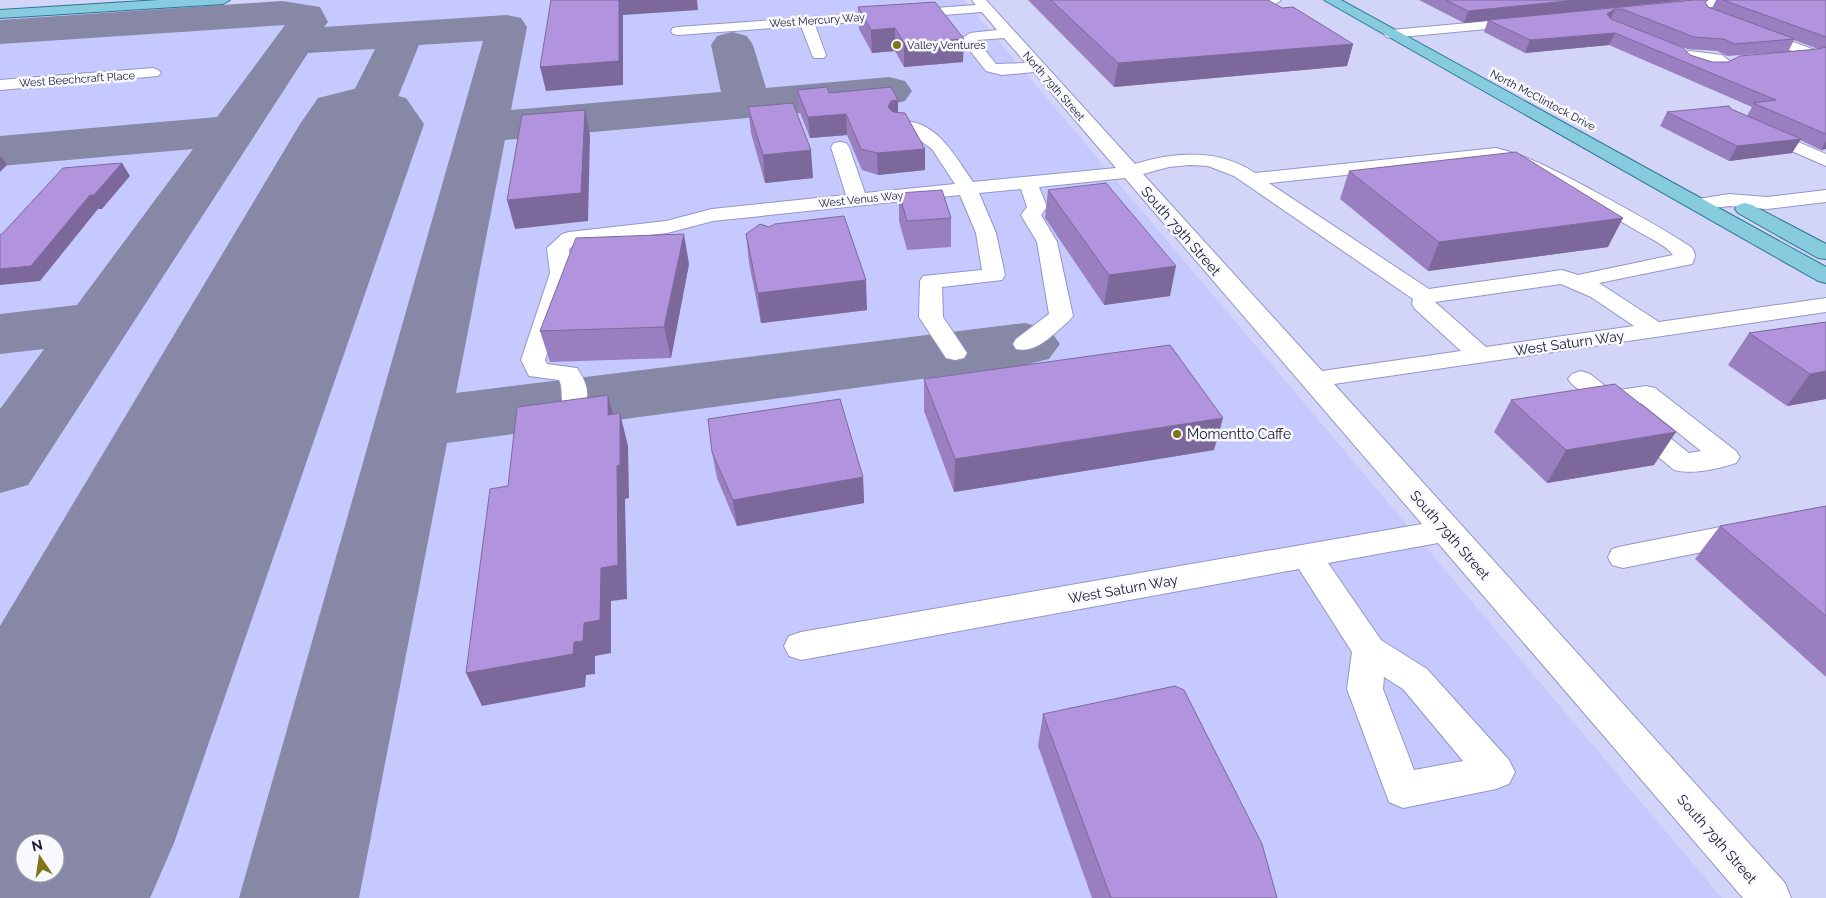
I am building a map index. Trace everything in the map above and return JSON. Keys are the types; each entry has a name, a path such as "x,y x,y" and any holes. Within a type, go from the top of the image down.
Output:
{"main road":[{"path":"0,5 85,0"},
{"path":"0,14 223,0"},
{"name":"North McClintock Drive","path":"1331,0 1391,34 1701,195 1826,276"},
{"name":"North McClintock Drive","path":"1356,0 1597,129"},
{"path":"1729,200 1826,253"}],"street":[{"path":"1253,1 1274,0"},
{"path":"1656,9 1744,0"},
{"name":"West Mercury Way","path":"678,31 982,4"},
{"name":"North 79th Street","path":"982,4 1129,172"},
{"path":"1391,34 1540,20"},
{"path":"806,21 819,55"},
{"path":"1744,28 1823,54"},
{"path":"1008,33 975,36 968,39 991,68 1002,70 1037,67"},
{"path":"1679,53 1686,61 1704,67 1723,68 1733,63"},
{"path":"1787,58 1823,54"},
{"name":"West Beechcraft Place","path":"0,85 153,73"},
{"path":"1748,125 1826,161"},
{"path":"899,126 913,127 939,145 967,188 986,233 994,275 931,280 931,317 955,353"},
{"path":"840,147 857,200"},
{"path":"1250,179 1496,153 1546,173 1657,233 1684,251 1684,259 1579,281"},
{"name":"West Venus Way","path":"574,402 574,384 568,373 538,371 533,360 560,273 558,248 569,238 667,227 712,214 1129,172 1154,164 1182,160 1210,161 1241,172 1425,297"},
{"name":"South 79th Street","path":"1129,172 1770,898"},
{"path":"1026,344 1061,316 1047,242 1033,222 1031,215 1037,207 1028,182"},
{"path":"1701,195 1729,200 1767,203 1824,187"},
{"path":"1480,355 1423,304 1425,297 1562,277 1579,281 1600,293 1654,330"},
{"name":"West Saturn Way","path":"1312,380 1826,306"},
{"path":"1581,379 1607,400"},
{"path":"1623,557 1768,529"},
{"name":"West Saturn Way","path":"801,646 1446,531"},
{"path":"1307,556 1369,650"}],"shaded area":[{"path":"291,0 964,0 1722,898 0,898 0,19"}],"building":[{"path":"551,0 619,0 619,61 540,67"},
{"path":"1051,0 1268,0 1282,8 1293,7 1353,44 1118,63"},
{"path":"1446,0 1577,0 1468,11"},
{"path":"1708,0 1705,2 1708,7 1795,39 1734,44 1724,39 1694,37 1622,9 1615,9 1607,14 1611,19 1682,47 1690,55 1712,62 1728,62 1740,56 1826,47 1826,134 1753,103 1776,100 1615,33 1530,40 1488,20"},
{"path":"1723,0 1826,0 1826,37"},
{"path":"935,2 964,39 904,43 895,28 871,30 858,7"},
{"path":"827,87 829,93 891,87 898,100 891,101 888,107 893,112 905,113 925,149 877,153 861,149 846,114 808,117 797,90"},
{"path":"793,103 811,150 763,155 748,107"},
{"path":"1729,106 1731,109 1801,139 1737,146 1667,112"},
{"path":"585,110 581,193 507,200 522,115"},
{"path":"1516,152 1623,218 1439,242 1349,171"},
{"path":"122,163 94,195 90,195 31,266 0,269 0,235 63,168"},
{"path":"1106,183 1176,266 1109,275 1048,190"},
{"path":"942,190 951,218 907,221 899,193"},
{"path":"844,216 866,280 758,293 746,234 760,224 769,227 775,224"},
{"path":"684,234 664,327 540,331 576,238"},
{"path":"1826,322 1826,371 1810,374 1749,333"},
{"path":"1170,345 1223,418 955,459 924,379"},
{"path":"1615,384 1676,432 1566,450 1511,400"},
{"path":"608,395 608,415 620,413 620,465 617,466 618,565 601,568 600,620 584,623 583,641 574,642 573,654 466,673 490,489 508,486 517,407"},
{"path":"840,399 863,477 733,500 712,452 708,419"},
{"path":"1826,506 1826,616 1720,526"},
{"path":"1175,686 1184,690 1262,844 1277,898 1111,898 1043,714"}],"taxiway":[{"path":"0,32 282,13 306,15 308,22 294,42"},
{"path":"403,34 507,27 483,127"},
{"path":"294,42 403,34"},
{"path":"362,124 403,34"},
{"path":"232,131 294,42"},
{"path":"732,45 747,103"},
{"path":"483,127 889,91"},
{"path":"299,898 483,127"},
{"path":"0,151 232,131"},
{"path":"99,323 232,131"},
{"path":"0,334 99,323"},
{"path":"0,466 99,323"},
{"path":"413,423 1025,344"}],"runway":[{"path":"35,833 362,124"}],"place":[{"name":"Valley Ventures","path":"897,45"},
{"name":"Momentto Caffe","path":"1177,434"}]}
